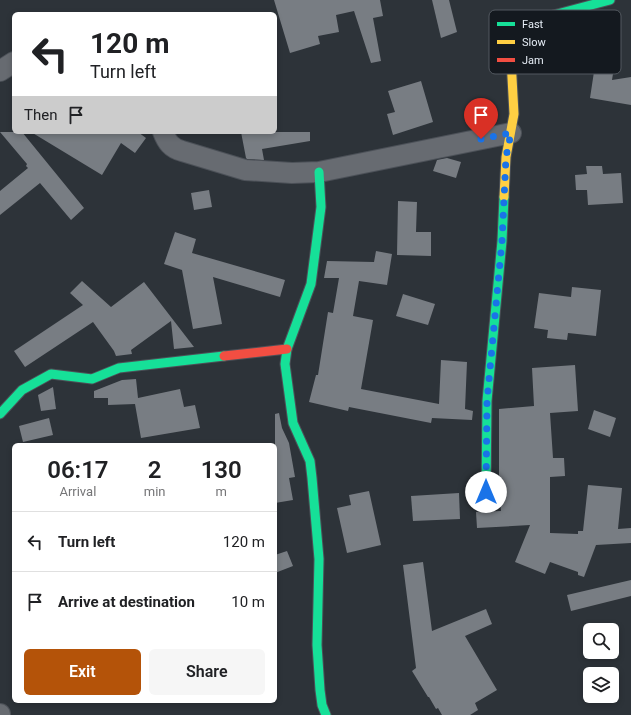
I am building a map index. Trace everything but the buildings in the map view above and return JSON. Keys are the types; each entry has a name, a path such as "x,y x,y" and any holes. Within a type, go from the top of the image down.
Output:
{"street":[{"path":"572,10 610,0"},
{"path":"0,70 12,63"},
{"path":"486,492 487,401 502,241 506,157 514,114 512,74"},
{"path":"164,134 174,149 245,170 292,173 319,172 511,133"},
{"path":"319,172 321,207 311,284 287,349 285,364 293,423 310,461 319,559 317,645 320,690 322,705 326,715"},
{"path":"0,414 22,390 51,374 92,379 119,368 287,349"}],"traffic: fast":[{"path":"572,10 610,0"},
{"path":"319,172 321,207 311,284 287,349 285,364 293,423 310,461 312,478 319,559 317,645 320,690 322,705 326,715"},
{"path":"486,492 487,401 502,241 504,197"},
{"path":"0,414 22,390 51,374 92,379 119,368 224,356"}],"traffic: slow":[{"path":"504,197 506,157 514,114 512,74"}],"traffic: jam":[{"path":"224,356 287,349"}],"route":[{"path":"481,139 511,133 506,157 502,241 487,401 486,492"}]}
